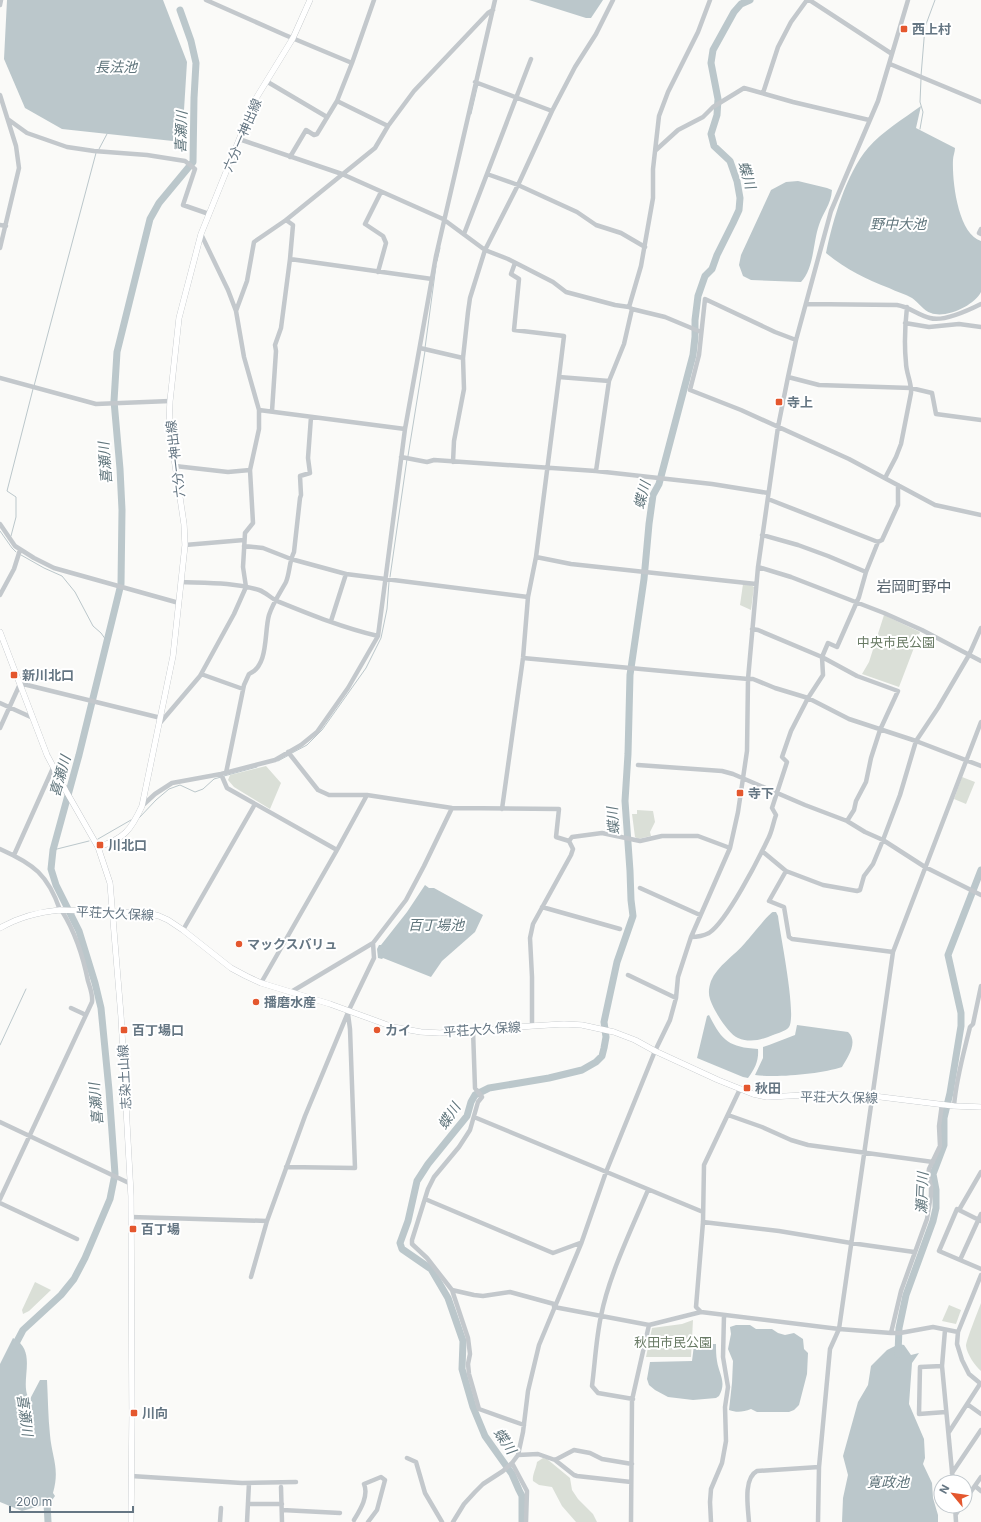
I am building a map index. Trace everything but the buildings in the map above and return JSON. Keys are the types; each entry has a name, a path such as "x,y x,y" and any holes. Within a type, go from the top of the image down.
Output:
{"main road":[{"name":"六分一神出線","path":"98,847 126,834 131,829 142,806 173,656 185,546 184,524 169,425 170,401 179,318 201,234 255,100 293,38 310,0"},
{"name":"志染土山線","path":"0,632 53,768 98,847 110,883 121,1016 131,1217 131,1522"},
{"name":"平荘大久保線","path":"0,928 29,915 46,911 148,913 159,916 183,930 232,968 261,983 312,997 348,1012 393,1027 421,1032 564,1024 582,1025 611,1031 635,1040 655,1051 740,1089 767,1097 825,1094 873,1096 952,1106 981,1107"}],"street":[{"path":"0,5 1,0"},
{"path":"206,0 352,62"},
{"path":"290,157 306,130 314,135 316,134 337,101 374,0"},
{"path":"142,806 155,794 172,783 223,774 274,760 301,746 317,732 348,688 378,636 405,429 432,279 444,219 495,0"},
{"path":"453,462 454,441 464,389 464,358 470,298 485,250 518,186 552,111 575,67 596,34 613,0"},
{"path":"596,471 609,381 624,344 630,308 645,247 652,198 653,169 659,116 668,92 698,32 710,0"},
{"path":"763,93 778,47 791,22 807,0 811,1 892,54"},
{"path":"453,1522 464,1504 475,1492 483,1484 503,1471 518,1455 524,1425 528,1391 539,1345 580,1243 606,1172 655,1051 670,1020 676,998 678,977 691,937 730,848 734,835 747,751 748,679 758,567 778,427 788,377 796,340 831,211 878,101 908,0"},
{"path":"236,311 247,281 254,242 286,220 374,148 414,91 488,13 493,10"},
{"path":"464,234 531,59"},
{"path":"890,64 981,102"},
{"path":"266,81 327,117"},
{"path":"475,82 552,111"},
{"path":"656,150 678,130 704,116 713,107 744,88 869,120"},
{"path":"0,95 16,146 19,168 0,248"},
{"path":"337,101 388,126"},
{"path":"9,120 27,133 67,147 94,151 148,155 185,161 195,169 183,205 209,214"},
{"path":"239,139 342,174 444,219 485,250 553,282 566,292 665,318 701,332"},
{"path":"487,174 577,212 596,225 621,233 645,247"},
{"path":"378,272 386,243 383,236 365,224 381,192"},
{"path":"272,411 276,351 275,345 281,328 293,225 286,220"},
{"path":"0,225 6,226"},
{"path":"981,229 979,233 981,234"},
{"path":"0,728 19,683 96,702 160,721 183,697 200,674 234,614 246,587 243,567 244,540 245,533 253,523 250,470 259,429 259,410 244,357 236,311 228,290 201,234"},
{"path":"290,259 432,279"},
{"path":"502,809 523,658 528,597 536,557 546,468 564,336 514,330 519,279 510,274 515,263"},
{"path":"796,340 775,332 705,299 699,355 690,390 741,410 849,458 935,505 981,515"},
{"path":"806,304 897,305 907,307 935,319 963,314 981,304"},
{"path":"885,478 901,444 911,388 906,364 905,323 907,307"},
{"path":"905,323 928,327 959,324 981,327"},
{"path":"420,348 464,358"},
{"path":"559,376 609,381"},
{"path":"788,377 819,385 911,388 932,393 936,414 981,420"},
{"path":"0,378 96,404 170,401"},
{"path":"259,410 405,429"},
{"path":"311,416 308,458 310,473 300,476 301,495 294,552 286,581 275,600 269,616 264,652 260,663 255,671 249,674 243,690 223,774 227,788 337,850"},
{"path":"401,457 427,462 434,460 596,471 712,484 768,493"},
{"path":"175,466 228,472 250,470"},
{"path":"691,937 701,937 710,932 722,918 735,899 769,838 776,815 772,808 787,762 782,757 791,731 808,698 823,675 822,658 828,643 837,646 859,597 866,572 878,542 882,540 898,505 898,485"},
{"path":"768,499 878,542"},
{"path":"0,524 19,553 54,568 179,603"},
{"path":"762,535 798,545 866,572"},
{"path":"185,546 244,540"},
{"path":"244,546 263,548 291,559 346,574 528,597"},
{"path":"0,595 14,569 19,553"},
{"path":"536,557 571,564 756,584"},
{"path":"758,567 792,577 922,630 981,661"},
{"path":"331,621 346,574"},
{"path":"180,582 228,583 261,591 275,600 361,632 378,636"},
{"path":"752,628 822,658 857,676 898,691 880,730 871,758 866,782 856,801 854,810 847,821"},
{"path":"762,851 786,871 823,885 857,891 860,890 864,876 873,864 900,795 916,741 938,708 969,656 981,628"},
{"path":"523,658 754,679 775,688 808,698 849,719 916,741 981,766"},
{"path":"200,674 243,690"},
{"path":"0,704 33,718"},
{"path":"818,1522 819,1467 830,1349 839,1329 893,952 981,722"},
{"path":"288,752 318,790 324,794 343,796 367,795 452,808 559,809 556,837 569,841 573,849 533,924 530,938 532,1026"},
{"path":"638,765 722,772 743,779 847,821 864,832 883,840 925,867 979,894"},
{"path":"14,855 53,768"},
{"path":"261,983 367,795"},
{"path":"183,930 255,804"},
{"path":"291,992 373,943 406,900 452,808"},
{"path":"569,841 572,837 602,833 640,841 655,837 676,835 698,836 730,848"},
{"path":"0,849 14,855 33,867 47,880 72,928 86,970 92,999 86,1015 0,1199"},
{"path":"786,871 769,901 784,907 789,937 792,939 893,952"},
{"path":"640,888 700,915"},
{"path":"542,907 620,929"},
{"path":"251,1277 267,1221 305,1116 348,1012 374,958 373,943"},
{"path":"628,975 676,998"},
{"path":"952,1106 964,1051 970,1027 973,1024 981,986"},
{"path":"72,1008 86,1015"},
{"path":"286,1167 355,1168 350,1029 348,1012"},
{"path":"473,1030 475,1088 482,1097 478,1102 470,1130 459,1147 434,1177 425,1199 412,1244 427,1258 452,1290 468,1338 470,1354 468,1364 469,1374 479,1409 524,1425"},
{"path":"701,1312 696,1307 703,1222 704,1165 740,1089"},
{"path":"891,1333 901,1291 914,1252 928,1219 931,1186 928,1175 940,1146 939,1126 942,1104"},
{"path":"728,1115 762,1127 791,1140 808,1145 933,1162"},
{"path":"474,1117 703,1212"},
{"path":"0,1122 129,1183"},
{"path":"981,1172 959,1210 957,1209 939,1251 981,1269"},
{"path":"633,1399 598,1392 592,1386 601,1316 606,1295 620,1256 648,1190"},
{"path":"425,1199 553,1253 580,1243"},
{"path":"0,1203 77,1239"},
{"path":"959,1210 979,1220"},
{"path":"960,1260 981,1214"},
{"path":"131,1217 267,1221"},
{"path":"703,1222 778,1231 914,1252"},
{"path":"948,1432 980,1384 969,1374 962,1360 957,1344 958,1332 981,1275"},
{"path":"452,1290 482,1296 510,1292 554,1304 554,1307 649,1325 701,1312 839,1329 900,1333 933,1327 958,1332"},
{"path":"711,1522 711,1489 722,1463 726,1441 725,1407 728,1387 723,1357 724,1315"},
{"path":"631,1522 633,1399 649,1325"},
{"path":"945,1330 942,1366 952,1473"},
{"path":"942,1366 920,1367 919,1414 946,1412"},
{"path":"967,1404 981,1414"},
{"path":"952,1473 981,1430"},
{"path":"555,1460 574,1450 590,1452 602,1459 632,1464"},
{"path":"518,1455 538,1454 555,1460 577,1476 631,1482"},
{"path":"407,1458 416,1462 424,1493 442,1522"},
{"path":"512,1463 527,1491 526,1522"},
{"path":"749,1522 748,1482 753,1473 757,1471 819,1467"},
{"path":"131,1476 249,1483 296,1482"},
{"path":"350,1516 355,1521 362,1507 366,1490 364,1484 381,1477 385,1480 378,1510 368,1522"},
{"path":"973,1489 981,1477"},
{"path":"247,1522 249,1483"},
{"path":"975,1486 981,1491"},
{"path":"281,1487 282,1522"},
{"path":"248,1504 282,1504"},
{"path":"220,1522 221,1508"},
{"path":"282,1510 340,1513"},
{"path":"956,1514 956,1522"}],"green space":[{"path":"743,584 754,587 751,610 740,605"},
{"name":"中央市民公園","path":"884,615 920,632 899,687 862,674 869,662"},
{"path":"266,766 281,783 270,809 234,787 228,780 230,775"},
{"path":"962,777 975,782 966,804 954,799"},
{"path":"637,810 653,811 655,822 650,832 651,836 638,839 635,837 632,814 637,814"},
{"path":"35,1282 51,1290 29,1311 23,1314 22,1310"},
{"path":"981,1303 981,1371 972,1360 966,1346"},
{"path":"949,1305 961,1310 956,1324 942,1321"},
{"name":"秋田市民公園","path":"693,1320 691,1357 646,1357 652,1328 682,1324"},
{"path":"543,1458 547,1459 570,1478 572,1490 578,1499 593,1514 597,1522 576,1522 562,1506 552,1487 539,1485 533,1481 537,1462"}],"water":[{"name":"長法池","path":"7,0 163,0 187,62 182,142 62,129 25,108 4,59"},
{"path":"529,0 603,0 591,18 586,18"},
{"name":"野中大池","path":"921,106 916,128 955,148 953,169 955,193 958,206 967,228 973,236 981,241 981,292 973,302 959,310 944,314 928,312 907,295 856,273 826,253 832,226 841,198 860,159 880,136"},
{"path":"798,181 832,190 829,204 819,225 811,263 805,277 801,282 751,280 743,276 739,265 741,255 771,190 786,182"},
{"name":"百丁場池","path":"425,885 429,888 434,888 483,915 475,932 442,961 431,977 383,958 378,958 377,949 407,912"},
{"path":"773,912 776,912 778,916 790,991 791,1020 789,1027 782,1032 751,1041 742,1040 730,1032 718,1015 709,997 711,981 717,970 741,947"},
{"path":"709,1015 718,1031 728,1041 740,1046 758,1049 756,1064 748,1078 697,1058 707,1016"},
{"path":"797,1025 848,1032 851,1036 852,1045 849,1055 842,1067 822,1072 798,1075 755,1075 763,1058 763,1047 795,1035"},
{"path":"736,1325 750,1325 756,1329 772,1329 785,1335 794,1333 803,1339 804,1349 808,1353 807,1374 799,1405 794,1410 789,1412 757,1412 751,1409 735,1412 729,1410 733,1361 728,1349 731,1334 730,1327"},
{"path":"13,1338 25,1350 27,1358 26,1390 30,1399 40,1380 47,1380 49,1428 56,1470 53,1493 55,1496 50,1503 22,1511 0,1502 0,1364"},
{"path":"716,1344 717,1361 722,1378 722,1386 719,1396 716,1398 693,1400 668,1397 649,1385 647,1379 650,1362 692,1361 694,1345"},
{"name":"寛政池","path":"899,1344 904,1345 911,1355 919,1353 912,1363 909,1404 924,1439 925,1458 923,1464 932,1483 933,1514 938,1514 938,1522 842,1522 843,1498 848,1475 843,1456 858,1402 868,1385 871,1366 887,1350"}],"waterway":[{"name":"蝶川","path":"522,1522 522,1496 512,1474 485,1436 473,1407 462,1369 463,1341 448,1298 431,1269 402,1249 400,1243 408,1221 417,1181 428,1164 467,1116 471,1102 475,1095 489,1088 549,1078 582,1070 596,1062 602,1056 606,1037 604,1022 617,962 633,916 625,801 630,675 644,579 653,495 659,484 693,355 698,296 705,276 712,269 717,255 739,210 740,198 737,181 730,161 714,146 711,134 717,115 718,99 711,63 713,50 734,12 741,4 750,0"},
{"path":"921,76 925,27 935,0"},
{"name":"喜瀬川","path":"13,1349 23,1330 61,1295 74,1279 85,1258 110,1199 115,1174 101,1008 79,931 56,885 51,869 53,850 79,755 121,584 122,510 114,401 117,352 150,219 159,203 193,162 196,63 191,41 180,10"},
{"path":"920,129 923,112 920,102 921,79"},
{"path":"471,114 478,84"},
{"path":"99,149 107,134"},
{"path":"34,386 96,153"},
{"path":"437,261 440,248"},
{"path":"425,348 436,266"},
{"path":"408,456 425,351"},
{"path":"11,536 16,517 16,497 7,491 33,389"},
{"path":"390,577 407,459"},
{"path":"0,531 16,552"},
{"path":"21,555 62,576 75,592 93,626 106,640"},
{"path":"292,753 307,745 322,730 366,668 381,638 387,609 389,582"},
{"path":"278,761 289,755"},
{"path":"224,776 257,767"},
{"path":"139,818 169,789 180,785 195,792 203,789 214,779 221,777"},
{"path":"98,839 131,820"},
{"path":"53,850 89,841"},
{"name":"瀬戸川","path":"898,1354 899,1328 906,1295 933,1221 936,1208 936,1190 933,1174 944,1145 944,1118 950,1093 961,1026 961,1013 948,955 981,870"},
{"path":"0,1045 26,989"},
{"name":"喜瀬川","path":"43,1496 47,1503 48,1522"}],"place":[{"name":"西上村","path":"904,29"},
{"name":"寺上","path":"779,402"},
{"name":"新川北口","path":"14,675"},
{"name":"寺下","path":"740,793"},
{"name":"川北口","path":"100,845"},
{"name":"マックスバリュ","path":"239,944"},
{"name":"播磨水産","path":"256,1002"},
{"name":"百丁場口","path":"124,1030"},
{"name":"カイ","path":"377,1030"},
{"name":"秋田","path":"747,1088"},
{"name":"百丁場","path":"133,1229"},
{"name":"川向","path":"134,1413"}],"district":[{"name":"岩岡町野中","path":"914,587"}]}
